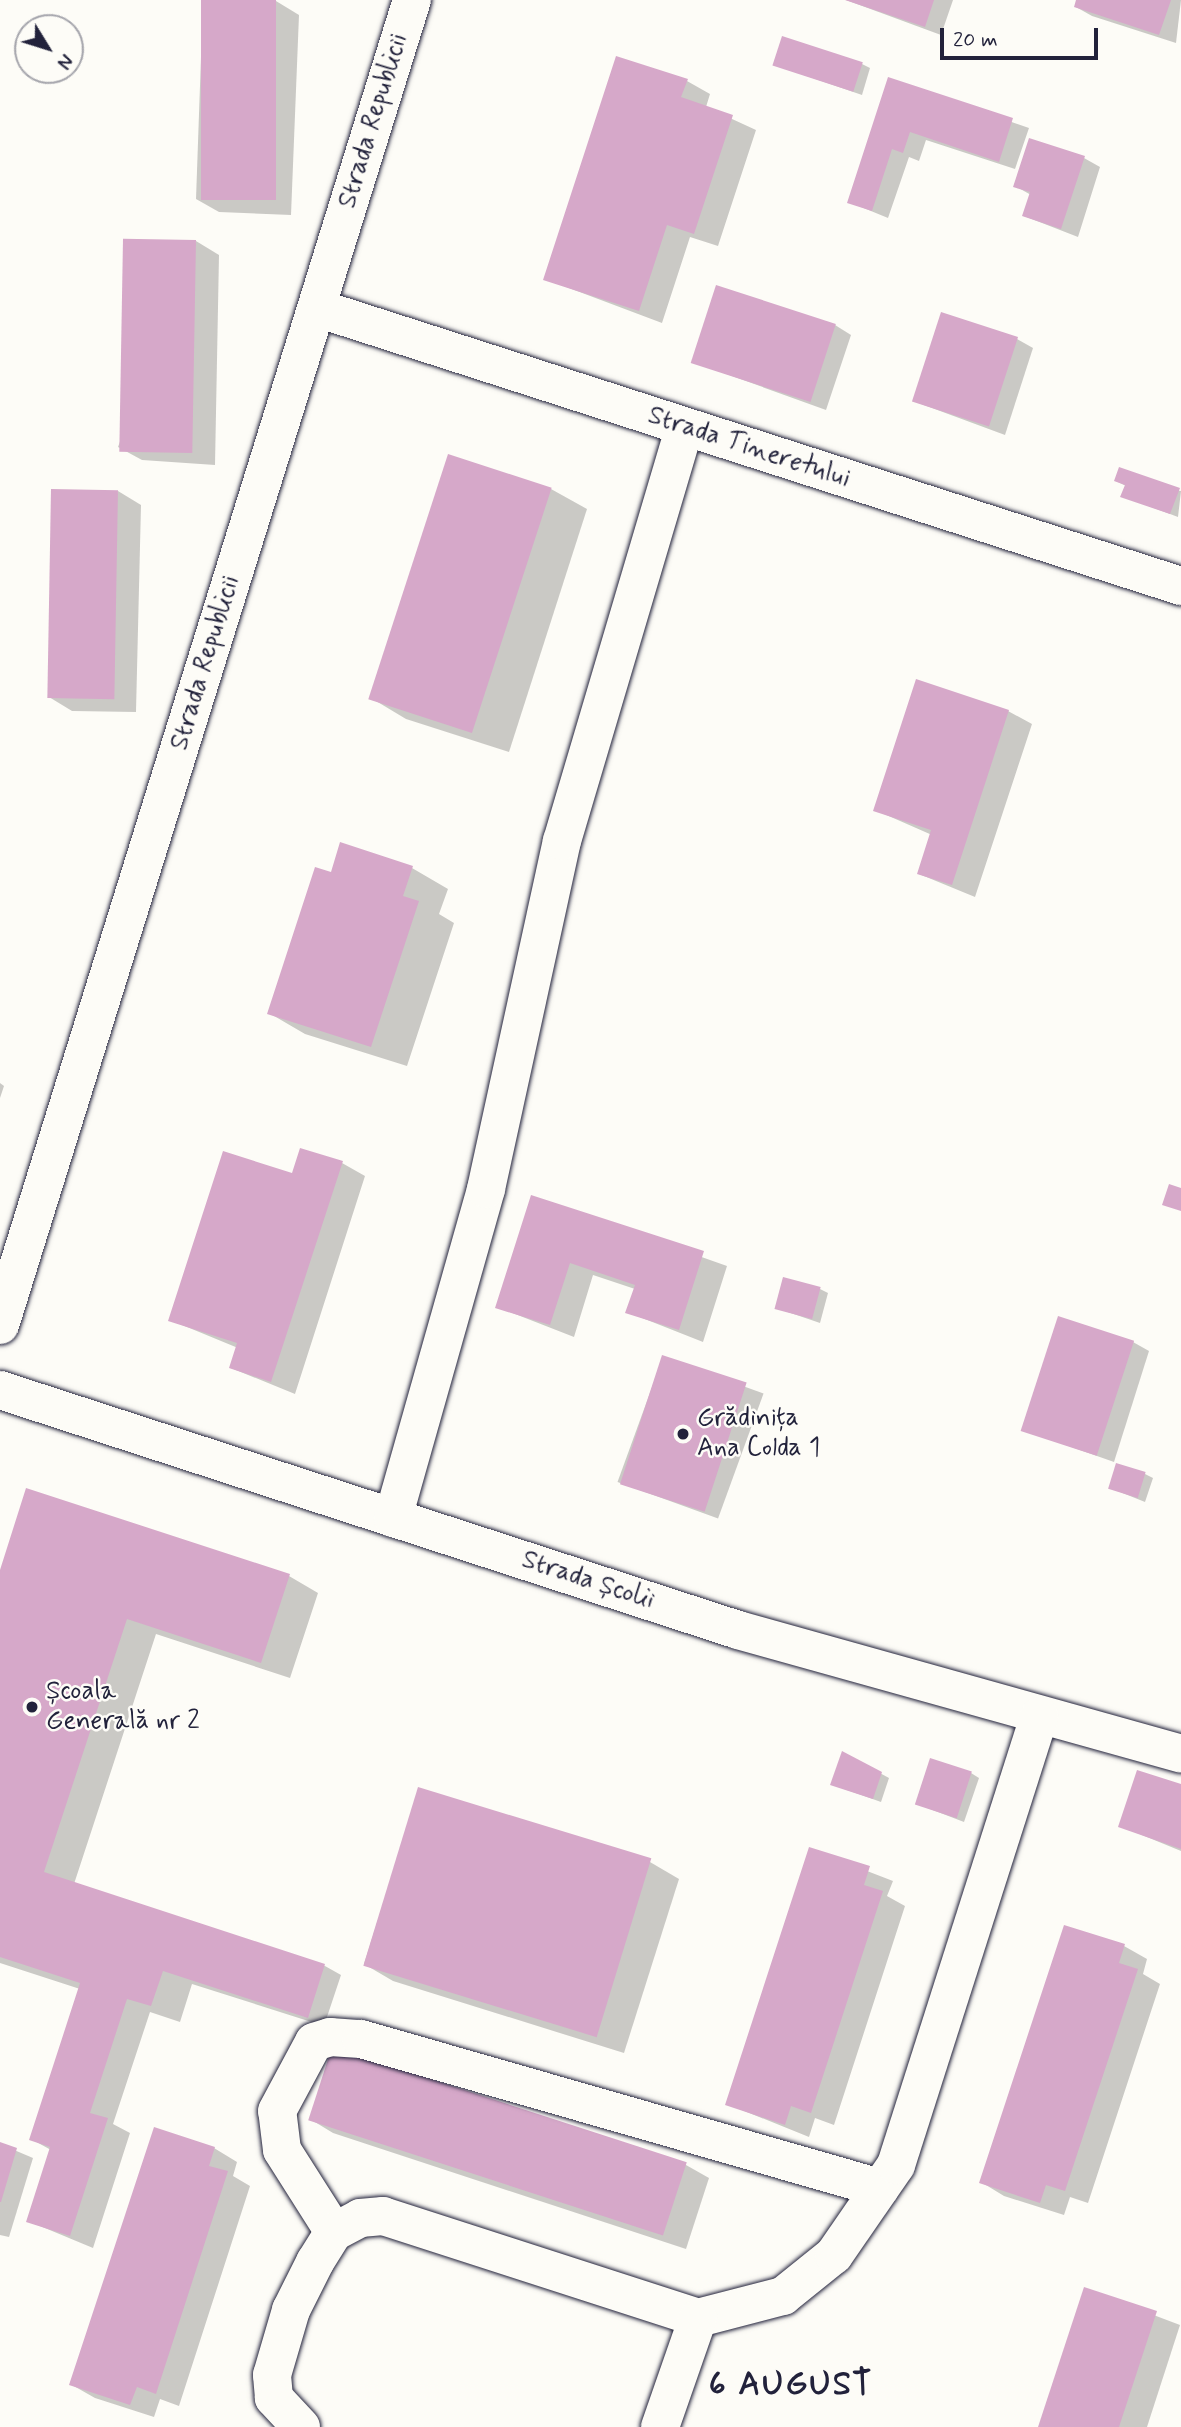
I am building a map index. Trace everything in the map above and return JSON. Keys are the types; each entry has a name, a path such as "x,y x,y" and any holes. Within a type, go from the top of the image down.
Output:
{"street":[{"name":"Strada Republicii","path":"0,1325 412,0"},
{"name":"Strada Tineretului","path":"317,308 1181,586"},
{"path":"393,1518 486,1189 562,841 684,428"},
{"name":"Strada Școlii","path":"0,1390 738,1630 1181,1754"},
{"path":"301,2427 274,2398 272,2375 291,2311 334,2232 360,2218 383,2216 698,2318 783,2296 834,2255 896,2165 1039,1716"},
{"path":"334,2232 282,2150 277,2111 314,2042 330,2037 361,2039 880,2188"},
{"path":"660,2427 698,2318"}],"building":[{"path":"201,0 276,0 276,200 201,200"},
{"path":"845,0 934,0 925,27"},
{"path":"1076,0 1171,0 1159,35 1074,7"},
{"path":"782,36 863,62 853,92 772,65"},
{"path":"616,56 688,79 681,97 733,115 694,234 667,225 639,311 543,280"},
{"path":"888,77 1013,118 999,162 910,132 903,153 892,149 872,211 847,203"},
{"path":"1029,138 1085,156 1061,229 1022,216 1030,192 1013,187"},
{"path":"123,239 196,240 192,453 119,452"},
{"path":"716,285 836,324 810,402 691,363"},
{"path":"941,312 1018,337 989,426 912,401"},
{"path":"448,454 552,488 472,733 368,699"},
{"path":"1119,467 1180,488 1170,514 1120,497 1125,485 1114,481"},
{"path":"51,489 118,490 114,699 47,698"},
{"path":"916,679 1009,710 952,885 917,874 931,830 873,811"},
{"path":"340,842 413,866 403,896 419,901 371,1047 267,1014 315,867 331,872"},
{"path":"300,1148 343,1161 271,1382 229,1368 237,1343 168,1321 223,1151 292,1173"},
{"path":"1169,1184 1181,1188 1181,1211 1162,1205"},
{"path":"531,1195 704,1251 679,1330 625,1313 635,1285 570,1263 550,1325 495,1308"},
{"path":"783,1277 821,1287 812,1319 774,1309"},
{"path":"1058,1316 1134,1341 1097,1456 1021,1431"},
{"name":"Grădinița Ana Colda 1","path":"662,1355 747,1383 705,1512 620,1484"},
{"path":"1116,1463 1146,1472 1138,1498 1108,1489"},
{"path":"26,1488 290,1574 261,1663 127,1619 44,1872 325,1964 308,2018 163,1971 151,2006 127,1999 90,2113 108,2118 70,2236 26,2222 50,2147 29,2140 80,1983 0,1957 0,1570"},
{"path":"842,1751 882,1772 873,1799 830,1785"},
{"path":"930,1758 972,1772 957,1818 915,1805"},
{"path":"1137,1770 1181,1784 1181,1849 1118,1827"},
{"path":"418,1787 651,1858 597,2037 363,1966"},
{"path":"809,1847 870,1866 864,1885 883,1891 811,2113 791,2106 785,2125 725,2105"},
{"path":"1064,1925 1125,1944 1119,1963 1138,1969 1065,2191 1046,2185 1040,2203 979,2183"},
{"path":"332,2047 687,2162 663,2235 308,2120"},
{"path":"154,2127 215,2147 209,2166 228,2171 156,2394 137,2387 130,2405 69,2385"},
{"path":"0,2142 17,2148 1,2202 0,2202"},
{"path":"1084,2287 1157,2311 1119,2427 1038,2427"}],"place":[{"name":"Grădinița Ana Colda 1","path":"683,1434"},
{"name":"Școala Generală nr 2","path":"32,1707"}],"district":[{"name":"6 AUGUST","path":"791,2386"}]}
